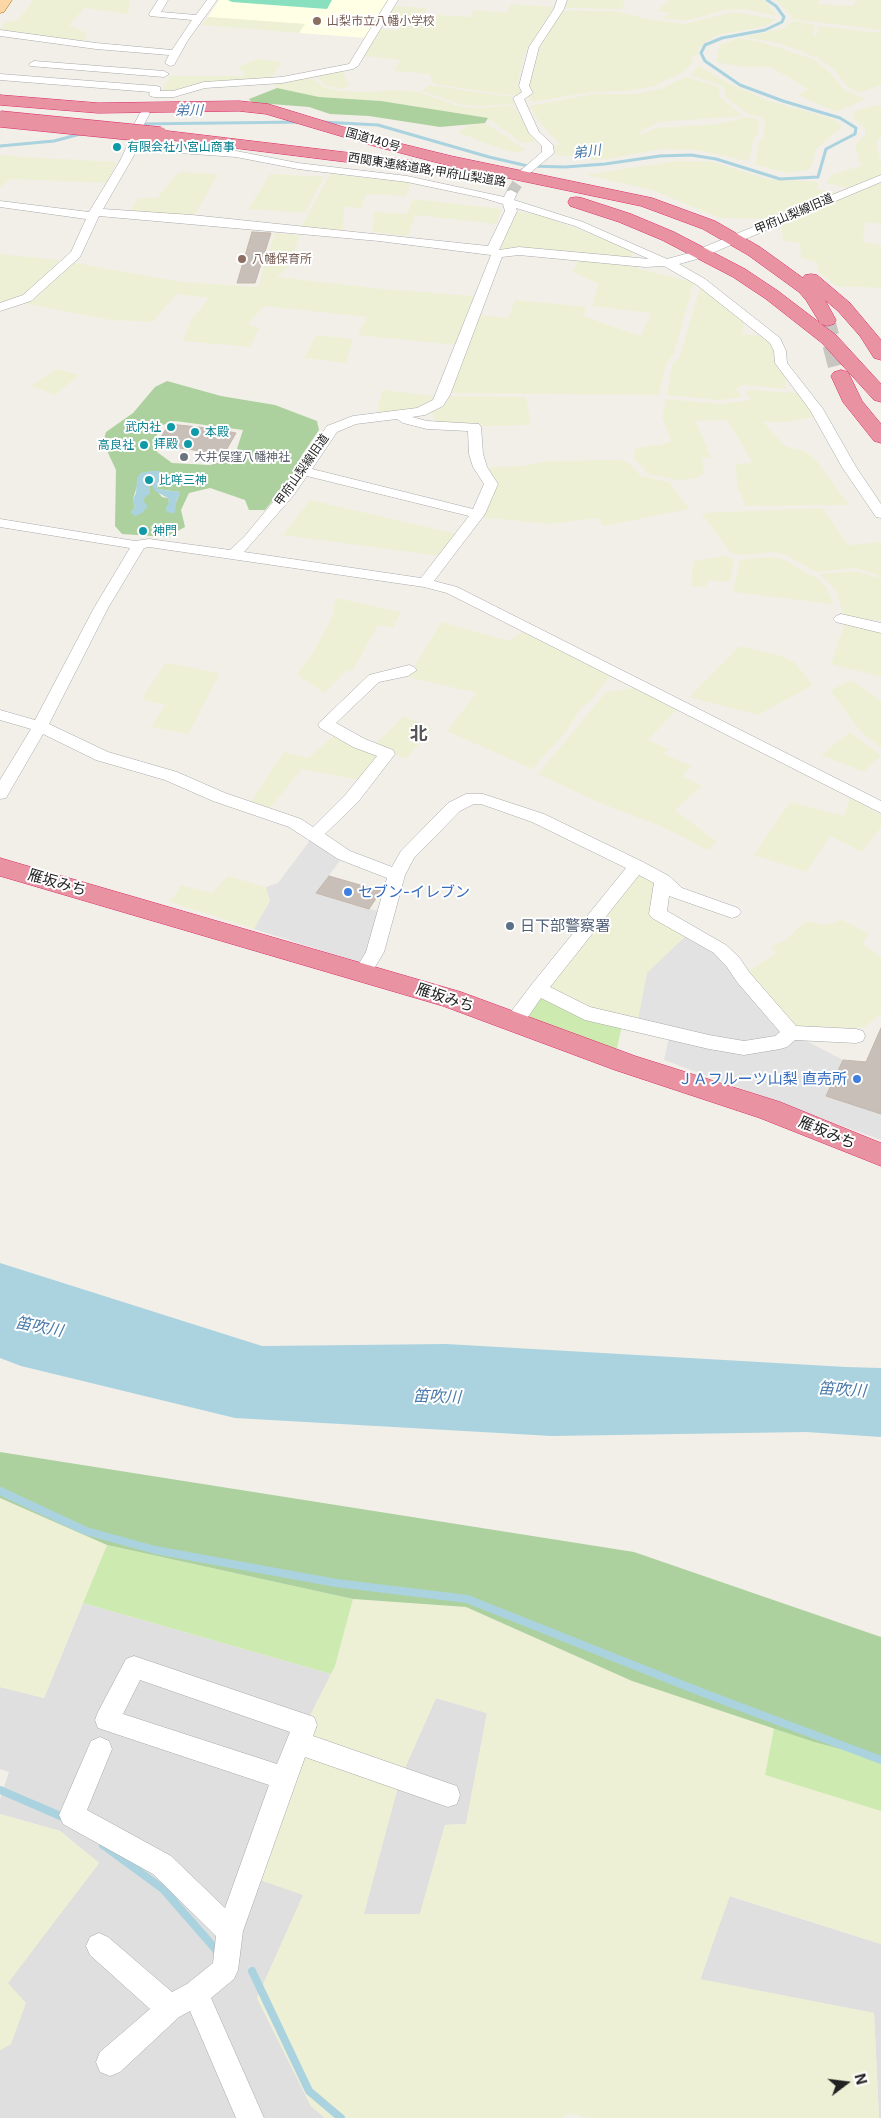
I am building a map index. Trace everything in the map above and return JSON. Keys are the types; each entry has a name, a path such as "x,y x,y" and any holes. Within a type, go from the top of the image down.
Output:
{"highway":[{"name":"国道140号","path":"0,100 98,108 239,106 284,112 344,132 482,169 646,202 688,216 736,240"},
{"name":"西関東連絡道路;甲府山梨道路","path":"0,119 342,156 458,173 537,190 625,218 707,256 772,295 829,339 881,396"},
{"path":"736,240 805,288 814,297 827,320"},
{"path":"736,240 766,249 820,286 856,320 881,354"},
{"path":"841,376 853,402 881,437"},
{"name":"雁坂みち","path":"0,867 452,999 625,1063 770,1110 881,1155"}],"main road":[{"path":"0,9 6,0"}],"street":[{"path":"163,0 154,14 200,18"},
{"path":"0,307 27,298 76,254 94,214 133,146 136,130 164,74 176,52 212,0"},
{"path":"0,77 23,79 149,104 204,85 282,80 353,66 393,0"},
{"path":"526,171 548,153 547,145 534,133 518,98 528,93 524,86 534,47 559,9 562,0"},
{"path":"0,33 96,46 176,52"},
{"path":"23,79 53,40"},
{"path":"34,64 164,74"},
{"path":"133,146 236,154 298,166 415,181 510,198 599,231 667,263 701,282 746,316 775,342 780,351 781,363 816,408 848,467 881,514"},
{"name":"甲府山梨線旧道","path":"708,250 736,240 881,178"},
{"name":"甲府山梨線旧道","path":"232,556 250,540 304,471 332,429 353,420 420,412 432,408 438,403 443,395 511,212 510,198"},
{"path":"0,204 94,214 211,221 495,252 519,252 645,263 667,263 693,256"},
{"path":"401,415 408,420 426,425 474,427 476,454 480,466 491,484 478,514 425,583"},
{"path":"304,471 478,514"},
{"path":"0,523 139,545 148,543 425,583 452,590 881,808"},
{"path":"0,794 40,726 101,608 139,545"},
{"path":"842,619 881,628"},
{"path":"314,835 352,798 387,754 359,743 326,724 374,678 403,674 409,670"},
{"path":"0,715 40,726 102,756 171,776 219,797 295,824 344,855 396,875"},
{"path":"363,972 375,952 396,875 407,855 454,807 472,798 483,799 538,818 637,866 663,880 676,892 732,912"},
{"path":"514,1022 538,989 637,866"},
{"path":"663,880 658,914 720,949 733,962 743,977 791,1033"},
{"path":"538,989 585,1013 709,1042 744,1048 780,1042 791,1033 856,1036"},
{"path":"110,2062 153,2026 170,2008 196,1993 225,1970 230,1931 305,1724 134,1667 107,1720 284,1778"},
{"path":"298,1743 448,1795"},
{"path":"100,1749 72,1815 162,1865 230,1931"},
{"path":"99,1946 170,2008"},
{"path":"196,1993 250,2118"}],"shaded area":[{"path":"34,0 130,0 128,14 84,8 69,25 84,32 87,41 0,31 5,22 18,20"},
{"name":"山梨市立八幡小学校","path":"219,0 389,0 367,38 299,33 304,24 208,17"},
{"path":"567,0 625,1 622,9 563,8"},
{"path":"669,0 764,0 777,16 745,9 724,10 689,20 662,19 670,13 657,11"},
{"path":"775,0 819,0 818,4 853,6 856,0 881,0 881,30 792,19 789,13"},
{"path":"511,4 554,7 525,53 517,85 521,91 515,96 434,84 429,74 394,71 400,60 363,56 380,29 397,31 400,25 418,27 421,19 387,17 394,6 427,8 425,14 471,17 474,10 507,13"},
{"path":"562,11 617,11 645,19 684,24 734,12 776,19 766,26 718,35 707,41 699,48 698,54 692,57 693,62 685,71 654,86 629,91 592,92 532,102 528,96 532,94 529,86 531,74 543,40"},
{"path":"208,17 305,24 299,33 201,25"},
{"path":"793,21 815,25 813,35 816,36 819,26 881,33 881,85 859,93 848,87 833,69 818,58 779,43 744,37 784,28"},
{"path":"739,38 765,43 815,60 845,90 866,99 836,112 798,95 808,89 771,67 743,67 716,62 720,45"},
{"path":"258,59 282,62 273,74 275,80 243,81 183,91 162,90 170,76 246,76 238,67"},
{"path":"699,66 726,82 766,100 834,119 841,125 840,129 816,149 812,166 808,170 787,173 755,165 759,141 763,137 765,121 760,117 748,114 726,97 723,86 690,75"},
{"path":"341,70 349,85 343,89 326,86 315,75"},
{"path":"309,77 324,87 340,91 373,92 392,90 418,92 462,107 483,108 513,105 537,142 522,143 488,118 381,101 319,97 277,88 272,83"},
{"path":"686,77 719,87 720,97 743,116 659,122 640,132 639,135 657,128 718,124 746,117 754,118 759,121 757,135 754,138 749,159 746,161 697,150 662,149 608,159 591,160 589,157 555,155 555,145 561,145 541,124 529,106 594,94 634,94 660,89"},
{"path":"428,85 512,97 514,104 463,105 422,91"},
{"path":"875,105 881,107 881,136 876,143 881,164 881,174 848,188 826,183 833,174 861,166 855,145 865,135 865,128 852,117 853,112"},
{"path":"485,123 526,150 516,153 492,146 458,132 468,125"},
{"path":"0,155 117,162 106,183 11,179 0,187"},
{"path":"675,161 714,162 767,179 819,182 817,189 835,193 775,219 720,218 652,190 586,175"},
{"path":"179,172 218,174 194,216 130,212 138,198 157,198"},
{"path":"270,174 324,177 305,213 248,209"},
{"path":"330,174 411,183 406,196 366,194 362,208 344,207 343,231 301,227"},
{"path":"881,182 881,224 865,222 863,242 881,245 881,288 836,286 819,272 817,262 801,258 800,243 783,241 781,222"},
{"path":"413,199 502,209 496,224 415,215 408,236 372,232 374,212 407,214"},
{"path":"514,212 537,214 628,248 633,252 632,258 496,249"},
{"path":"275,233 299,235 291,265 277,277 383,289 474,296 456,345 357,335 367,317 264,306 248,324 259,328 250,347 183,341 191,320 209,298 177,294 152,322 111,320 27,304 70,262 181,282 258,287"},
{"path":"0,254 60,260 25,295 6,302 0,301"},
{"path":"578,260 636,264 638,269 694,282 674,353 666,364 659,395 451,393 480,315 508,318 515,300 587,307 583,316 641,336 651,313 592,306 598,287 597,283 573,272"},
{"path":"701,285 744,319 742,334 763,336 771,341 784,372 786,389 743,385 736,389 742,397 720,400 667,395 672,365 680,356"},
{"path":"316,335 353,339 346,363 304,358"},
{"path":"56,369 79,375 55,395 31,386"},
{"path":"382,390 435,396 427,404 417,409 377,413"},
{"path":"751,390 799,393 814,417 787,422 763,422 785,446 805,451 816,460 849,505 746,506 737,486 736,464 753,463 727,420 696,421 711,458 702,458 704,472 698,478 679,480 650,475 633,458 636,448 665,444 671,441 662,416 666,399 721,404 750,400 746,392"},
{"path":"449,396 526,397 531,425 482,426 436,422 431,411 440,407"},
{"path":"619,460 629,463 641,476 669,482 689,509 603,526 598,518 549,524 480,517 487,470 492,467 524,466 548,461"},
{"path":"310,500 457,534 439,556 283,535"},
{"path":"823,508 848,545 881,542 881,576 856,568 816,572 786,555 773,552 743,555 731,553 701,513"},
{"path":"725,556 734,559 730,582 708,580 705,587 691,586 693,561"},
{"path":"767,557 783,559 821,581 827,588 833,604 733,592 740,560"},
{"path":"855,571 881,578 881,620 859,620 844,617 836,590 820,574"},
{"path":"336,598 401,612 393,628 378,625 352,672 347,670 324,693 297,674 312,654 331,620"},
{"path":"441,622 509,641 523,631 611,675 590,702 580,709 566,732 532,769 447,731 476,693 408,677"},
{"path":"845,623 881,631 881,677 831,664"},
{"path":"740,646 782,656 795,663 813,685 758,715 689,697"},
{"path":"165,663 220,673 188,734 151,727 165,705 142,699"},
{"path":"852,680 881,701 881,748 860,731 830,690"},
{"path":"635,688 677,709 648,740 669,749 663,754 692,766 682,776 702,786 675,810 717,842 708,850 663,827 600,803 538,774 606,692"},
{"path":"404,716 432,729 406,759 375,744"},
{"path":"850,732 881,755 864,772 821,755"},
{"path":"335,735 381,755 360,780 302,769 270,808 251,802 284,752 308,758"},
{"path":"850,797 881,815 881,827 862,852 830,836 806,872 754,855 790,802 844,816"},
{"path":"314,835 344,855 316,893 385,912 368,965 254,929 270,901 266,887 278,883"},
{"path":"637,866 663,880 658,914 690,932 637,1025 541,991"},
{"path":"228,876 266,887 270,901 254,929 170,902 181,885 212,893"},
{"path":"842,920 868,933 863,944 881,957 881,1014 866,1026 845,1032 803,1029 785,1022 745,973 775,954 771,946 785,941 806,921 825,925"},
{"path":"690,932 743,977 791,1033 843,1060 827,1096 881,1114 881,1140 664,1060 670,1033 637,1025 647,973"},
{"path":"0,1498 107,1545 44,1698 0,1687"},
{"path":"353,1599 466,1607 632,1681 774,1728 765,1775 881,1808 881,1944 730,1896 700,1979 874,2013 879,2118 588,2118 570,2113 563,2118 325,2118 311,2106 257,1998 303,1895 254,1878 305,1725 335,1666","holes":["436,1698 487,1713 466,1824 445,1825 420,1914 364,1914 400,1779"]},
{"path":"83,1603 331,1674 304,1740 254,1878 304,1894 257,1998 311,2106 325,2118 0,2118 0,2050 11,2044 7,1983 99,1863 60,1831 0,1814 0,1799 9,1772 0,1769 0,1687 44,1698"},
{"path":"436,1698 487,1713 466,1824 445,1825 420,1914 363,1914 400,1779"},
{"path":"0,1814 60,1831 99,1863 8,1983 26,2003 11,2044 0,2050"},
{"path":"729,1896 881,1944 881,2118 879,2118 874,2013 700,1980"}],"green space":[{"path":"228,0 332,0 327,9 232,2"},
{"path":"277,88 319,97 381,101 488,118 485,123 440,127 369,116 330,114 309,107 271,104 254,105 249,99"},
{"path":"167,381 221,396 275,405 317,421 319,430 302,455 290,479 265,510 249,510 245,500 210,488 189,493 181,510 185,527 166,537 122,534 115,526 116,470 103,442 106,432 133,413 155,387","holes":["175,421 243,430 234,458 210,465 172,463 157,452 156,437 160,426","141,473 163,475 157,489 180,492 176,502 169,502 168,498 162,497 152,485 155,478 152,475 145,476 143,481 145,497 131,513 135,507 133,499"]},
{"path":"541,991 623,1022 616,1052 524,1016"},
{"path":"0,1452 634,1552 881,1637 881,1760 814,1742 632,1681 466,1607 353,1599 107,1545 0,1498"},
{"path":"107,1545 353,1599 335,1666 331,1674 83,1603"},
{"path":"774,1728 814,1742 881,1760 881,1811 765,1775"}],"water":[{"path":"159,471 164,475 158,483 157,489 180,492 175,512 172,514 165,510 169,502 168,498 155,491 152,485 155,478 151,475 145,476 143,481 150,486 150,494 143,501 148,506 142,513 135,516 131,513 135,507 133,499 136,493 137,478 141,473"},
{"name":"笛吹川","path":"0,1263 262,1346 446,1344 881,1368 881,1437 806,1432 552,1436 235,1418 21,1366 0,1358"}],"building":[{"name":"八幡保育所","path":"252,232 271,233 255,283 237,283"},
{"path":"169,424 236,433 224,454 156,445"},
{"name":"セブン-イレブン","path":"329,876 381,891 369,909 316,893"},
{"name":"ＪＡフルーツ山梨 直売所","path":"881,1028 881,1114 826,1096 843,1060 866,1062"}],"waterway":[{"name":"弟川","path":"322,122 378,125 489,157 528,166 565,167 605,164 660,156 691,155 716,159 780,179 818,177 826,149 855,134 856,128 840,118 783,101 740,85 705,61 701,53 705,45 722,38 765,30 782,22 784,17 776,6 767,0"},
{"name":"弟川","path":"137,124 303,122"},
{"name":"弟川","path":"0,146 54,141 84,133"},
{"path":"0,1491 86,1531 155,1550 336,1583 467,1599 706,1694 881,1760"},
{"path":"0,1790 65,1818"},
{"path":"103,1845 163,1889 218,1952"},
{"path":"252,1971 309,2091 341,2118"}],"tunnel":[{"path":"511,193 526,171"},
{"path":"827,320 834,346"},
{"path":"833,345 841,376"}],"place":[{"name":"山梨市立八幡小学校","path":"317,21"},
{"name":"有限会社小宮山商事","path":"117,147"},
{"name":"八幡保育所","path":"242,259"},
{"name":"武内社","path":"171,427"},
{"name":"本殿","path":"195,432"},
{"name":"拝殿","path":"188,444"},
{"name":"高良社","path":"144,445"},
{"name":"大井俣窪八幡神社","path":"184,457"},
{"name":"比咩三神","path":"149,480"},
{"name":"神門","path":"143,531"},
{"name":"セブン-イレブン","path":"348,892"},
{"name":"日下部警察署","path":"510,926"},
{"name":"ＪＡフルーツ山梨 直売所","path":"857,1079"}],"district":[{"name":"北","path":"419,735"}]}
